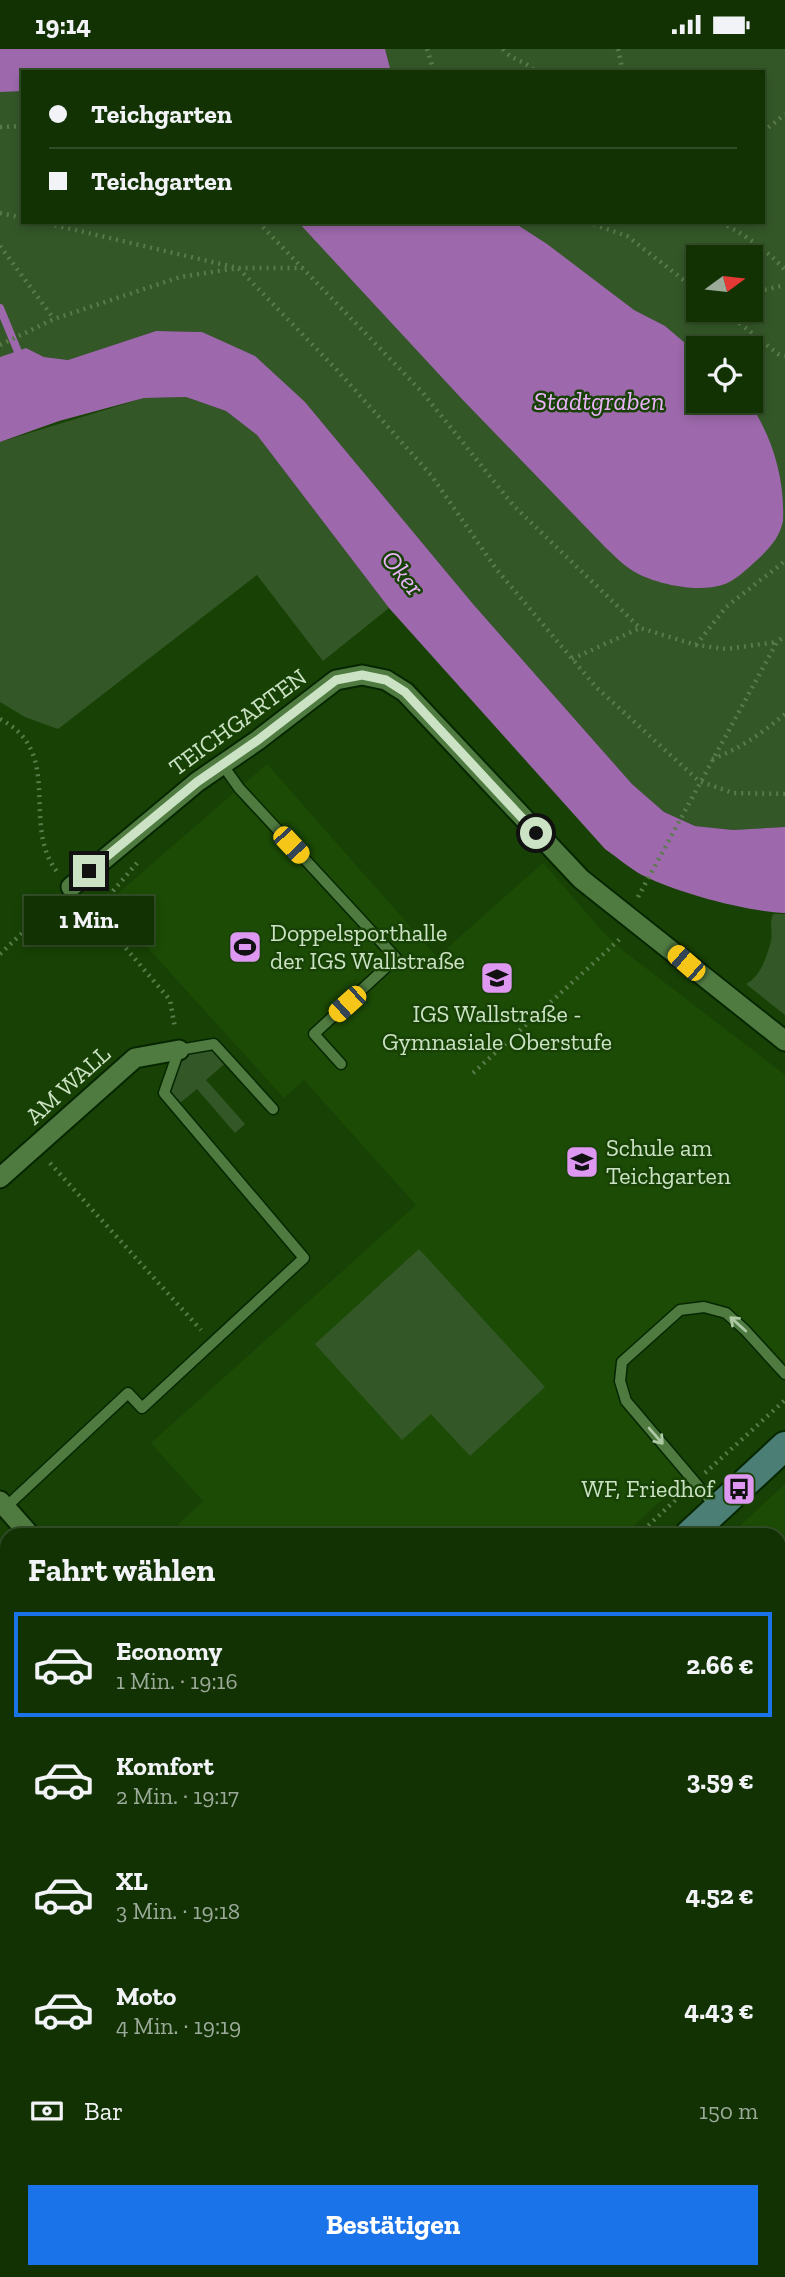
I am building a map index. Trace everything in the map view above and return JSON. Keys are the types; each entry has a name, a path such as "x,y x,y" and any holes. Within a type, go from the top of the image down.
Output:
{"main road":[{"path":"697,1528 785,1446"}],"street":[{"name":"TEICHGARTEN","path":"71,887 163,809 336,680 362,675 386,680 405,692 581,879 785,1041"},
{"name":"AM WALL","path":"0,1178 135,1058 179,1050"},
{"path":"3,1504 24,1528"}],"lane":[{"path":"222,763 239,788 396,958 314,1034 341,1064"},
{"path":"3,1504 128,1393 142,1408 304,1258 164,1093 179,1050 214,1044 273,1109"},
{"path":"718,1509 626,1401 620,1381 622,1362 680,1310 704,1307 726,1313 785,1374"}],"path":[{"path":"427,49 433,70"},
{"path":"503,49 506,54 530,64 534,70"},
{"path":"618,49 623,70"},
{"path":"765,130 785,114"},
{"path":"0,127 21,126"},
{"path":"0,213 21,218"},
{"path":"50,224 237,268 337,370 431,475 497,570 596,687 699,781 733,793 785,794"},
{"path":"260,224 423,393 513,505 640,628 696,645 726,649 777,642"},
{"path":"593,224 627,236 686,282"},
{"path":"726,224 751,238 785,270"},
{"path":"0,246 54,319"},
{"path":"0,345 54,319 180,277 237,268 303,268"},
{"path":"763,290 785,285"},
{"path":"738,322 778,354 785,356"},
{"path":"696,645 726,607 785,561"},
{"path":"572,659 640,628"},
{"path":"635,903 711,759 777,642 785,636"},
{"path":"711,759 729,753 752,740 785,714"},
{"path":"0,719 13,725 33,753 40,773 40,817 47,859 71,887 0,954"},
{"path":"138,861 96,912 170,1000 179,1050"},
{"path":"473,1073 637,923"},
{"path":"35,1147 213,1343"},
{"path":"646,1528 785,1400"}],"shaded area":[{"path":"0,49 785,49 785,827 733,830 695,826 664,812 632,784 473,604 305,402 202,332 156,331 68,360 44,357 26,348 0,357"},
{"path":"186,397 226,411 257,435 389,608 323,661 257,575 58,729 25,717 0,702 0,442 144,398"},
{"name":"Schule am Teichgarten","path":"267,764 437,957 543,863 604,933 625,952 785,1075 785,1374 726,1313 680,1310 622,1362 626,1401 689,1474 631,1528 174,1528 203,1501 151,1443 416,1205 304,1080 284,1098 107,903"},
{"path":"773,914 785,914 785,1015 746,984 759,972 765,960 771,941"},
{"path":"214,1044 229,1060 206,1080 245,1124 235,1133 197,1089 175,1107 164,1093 179,1050"},
{"path":"419,1249 545,1387 470,1456 431,1414 402,1440 315,1344"},
{"path":"785,1484 785,1528 738,1528"}],"water":[{"path":"0,49 385,49 390,70 21,70 21,91 0,92"},
{"name":"Stadtgraben","path":"300,224 516,224 634,310 665,326 686,344 686,413 755,413 770,443 779,473 783,521 773,542 745,571 722,585 700,588 675,586 639,574 606,548 461,398"},
{"name":"Oker","path":"156,331 202,332 255,356 305,402 473,604 632,784 664,812 695,826 733,830 785,827 785,913 731,905 674,888 642,875 605,849 389,608 257,435 226,411 186,397 144,398 59,421 0,442 0,357 26,348 44,357 68,360"}],"waterway":[{"path":"0,308 21,359"}],"place":[{"name":"Doppelsporthalle der IGS Wallstraße","path":"245,947"},
{"name":"IGS Wallstraße - Gymnasiale Oberstufe","path":"497,978"},
{"name":"Schule am Teichgarten","path":"582,1162"},
{"name":"WF, Friedhof","path":"739,1489"}],"route":[{"path":"89,871 197,782 258,740 336,680 362,675 386,680 405,692 536,833"}]}
